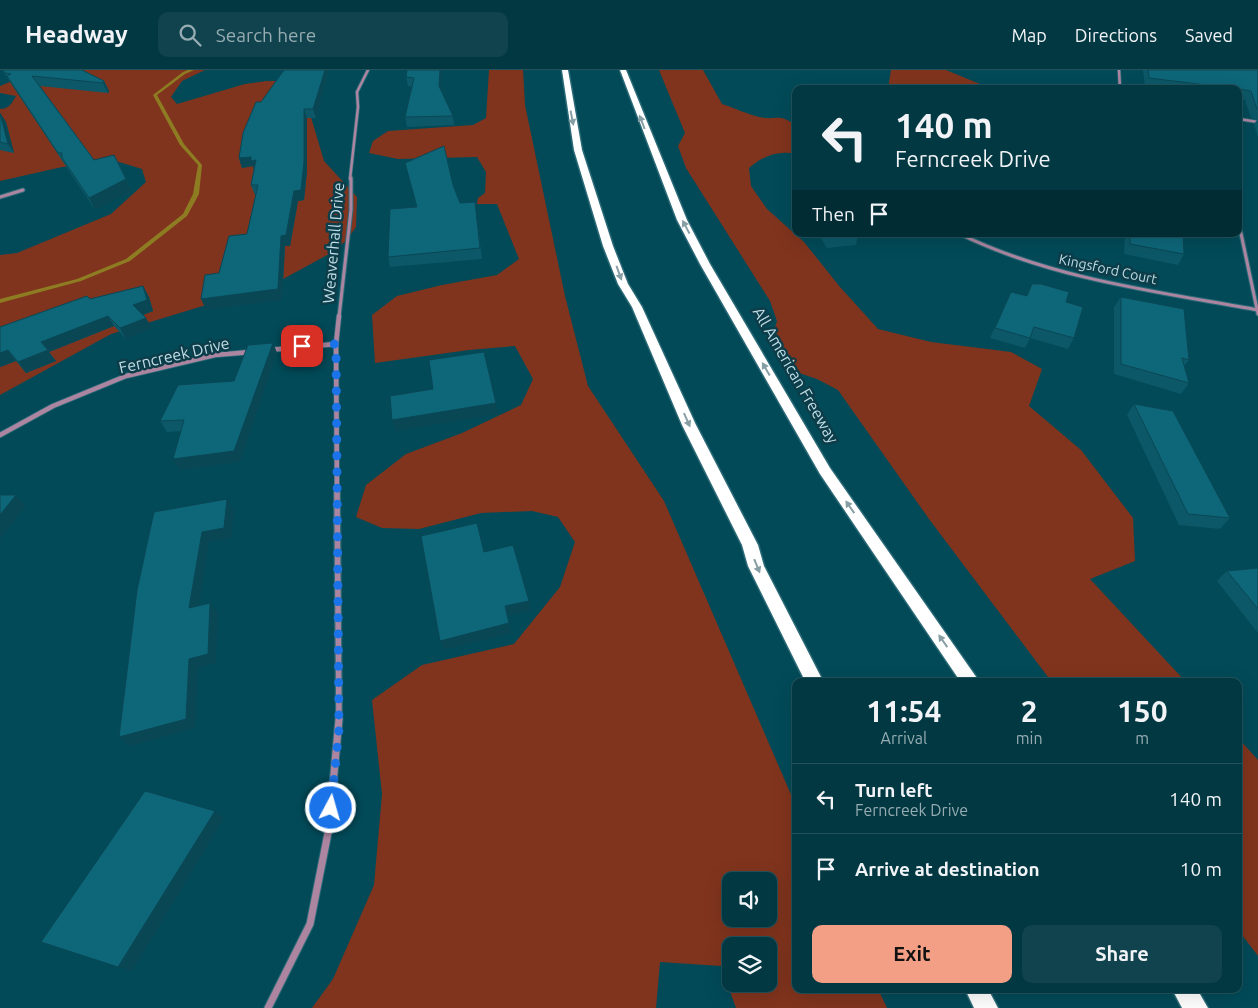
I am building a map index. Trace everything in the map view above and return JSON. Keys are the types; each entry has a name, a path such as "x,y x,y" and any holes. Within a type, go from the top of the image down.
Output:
{"highway":[{"path":"555,70 566,85"},
{"path":"564,70 578,150 608,246 623,284 637,307 689,424 750,545 756,566 812,678"},
{"name":"All American Freeway","path":"623,70 682,220 705,264 825,471 968,678"},
{"path":"628,85 634,70"},
{"path":"978,993 986,1008"},
{"path":"1186,993 1196,1008"}],"street":[{"name":"Weaverhall Drive","path":"268,1008 310,924 329,828 339,729 336,344 352,210 350,183 358,107 357,92 368,70"},
{"path":"1119,70 1120,85"},
{"path":"1242,120 1258,122"},
{"path":"0,197 23,190"},
{"name":"Kingsford Court","path":"966,237 992,249 1048,267 1109,282 1258,311"},
{"path":"1242,237 1258,311"},
{"path":"265,350 336,344"},
{"name":"Ferncreek Drive","path":"0,435 53,406 126,376 215,355 255,351"}],"shaded area":[{"path":"39,70 205,70 182,81 171,97 177,104 245,84 280,81 305,97 324,161 357,197 356,227 346,241 329,254 272,285 111,334 0,395 0,255 17,253 111,214 146,182 142,169 119,162 62,167 0,181 0,109 8,107 16,96 0,93 0,86"},
{"path":"489,70 523,70 525,105 565,296 588,386 664,501 792,797 792,993 880,993 887,1008 736,1008 730,992 777,992 777,937 722,937 722,969 721,966 660,962 656,1008 312,1008 333,979 374,885 382,794 372,700 422,665 514,644 560,587 575,542 558,517 532,511 481,513 419,529 382,528 356,517 366,485 406,454 462,433 521,405 533,379 515,346 469,350 375,363 372,315 397,296 442,285 497,275 519,259 497,204 477,204 478,198 485,193 486,172 477,157 398,159 369,153 373,141 388,131 473,125 486,118"},
{"path":"659,70 703,70 722,104 759,117 781,118 792,123 792,153 771,155 754,164 749,168 751,186 767,209 792,231 792,237 798,237 804,242 840,287 878,329 931,342 1011,352 1042,369 1029,406 1081,450 1133,518 1135,561 1090,579 1182,678 1049,678 929,519 838,390 817,379 793,371 779,355 772,337 777,321 770,301 686,168 678,146 685,133"},
{"path":"891,70 946,70 982,85 889,85"},
{"path":"1242,742 1258,760 1258,956 1242,935"}],"building":[{"path":"3,70 82,70 104,81 103,83 32,76 94,160 114,155 126,179 89,198 62,158 62,153 58,153 7,76 11,74 5,73"},
{"path":"284,70 325,70 313,109 304,109 304,162 301,190 294,191 286,235 281,236 278,289 201,299 205,275 219,273 229,236 247,234 258,185 251,185 256,160 251,161 251,157 239,158 243,133 256,102 261,102"},
{"path":"407,70 440,70 439,86 453,116 405,117 414,78 406,77"},
{"path":"1148,70 1258,70 1258,109 1251,91 1242,90 1242,85 1206,85 1149,78"},
{"path":"0,113 8,144 0,142"},
{"path":"444,146 453,185 460,203 475,202 480,248 388,257 390,209 417,207 405,163"},
{"path":"1130,237 1183,237 1184,254 1130,244"},
{"path":"1032,284 1041,284 1069,292 1066,302 1083,307 1074,338 1034,327 1030,338 995,328 1011,292 1027,296"},
{"path":"143,286 147,300 133,305 146,318 120,328 108,316 41,342 48,350 18,362 8,350 0,353 0,327 87,296 90,299"},
{"path":"1121,297 1184,309 1189,360 1182,358 1189,383 1121,364"},
{"path":"273,343 234,451 173,459 184,420 160,421 178,385 234,381 248,345"},
{"path":"484,352 496,403 392,420 390,396 433,389 429,360"},
{"path":"1134,404 1173,411 1230,518 1188,514"},
{"path":"0,495 16,495 0,515"},
{"path":"227,499 224,528 202,532 189,608 210,603 208,654 189,659 186,719 119,737 137,590 154,512"},
{"path":"477,523 484,552 513,545 529,601 505,606 509,623 440,641 421,536"},
{"path":"1258,568 1258,609 1227,571"},
{"path":"145,791 215,811 118,967 41,942"}],"waterway":[{"path":"0,301 79,280 128,260 185,215 196,194 200,165 182,145 155,95 184,73 192,70"}],"route":[{"path":"302,346 336,344 339,729 331,808"}]}
